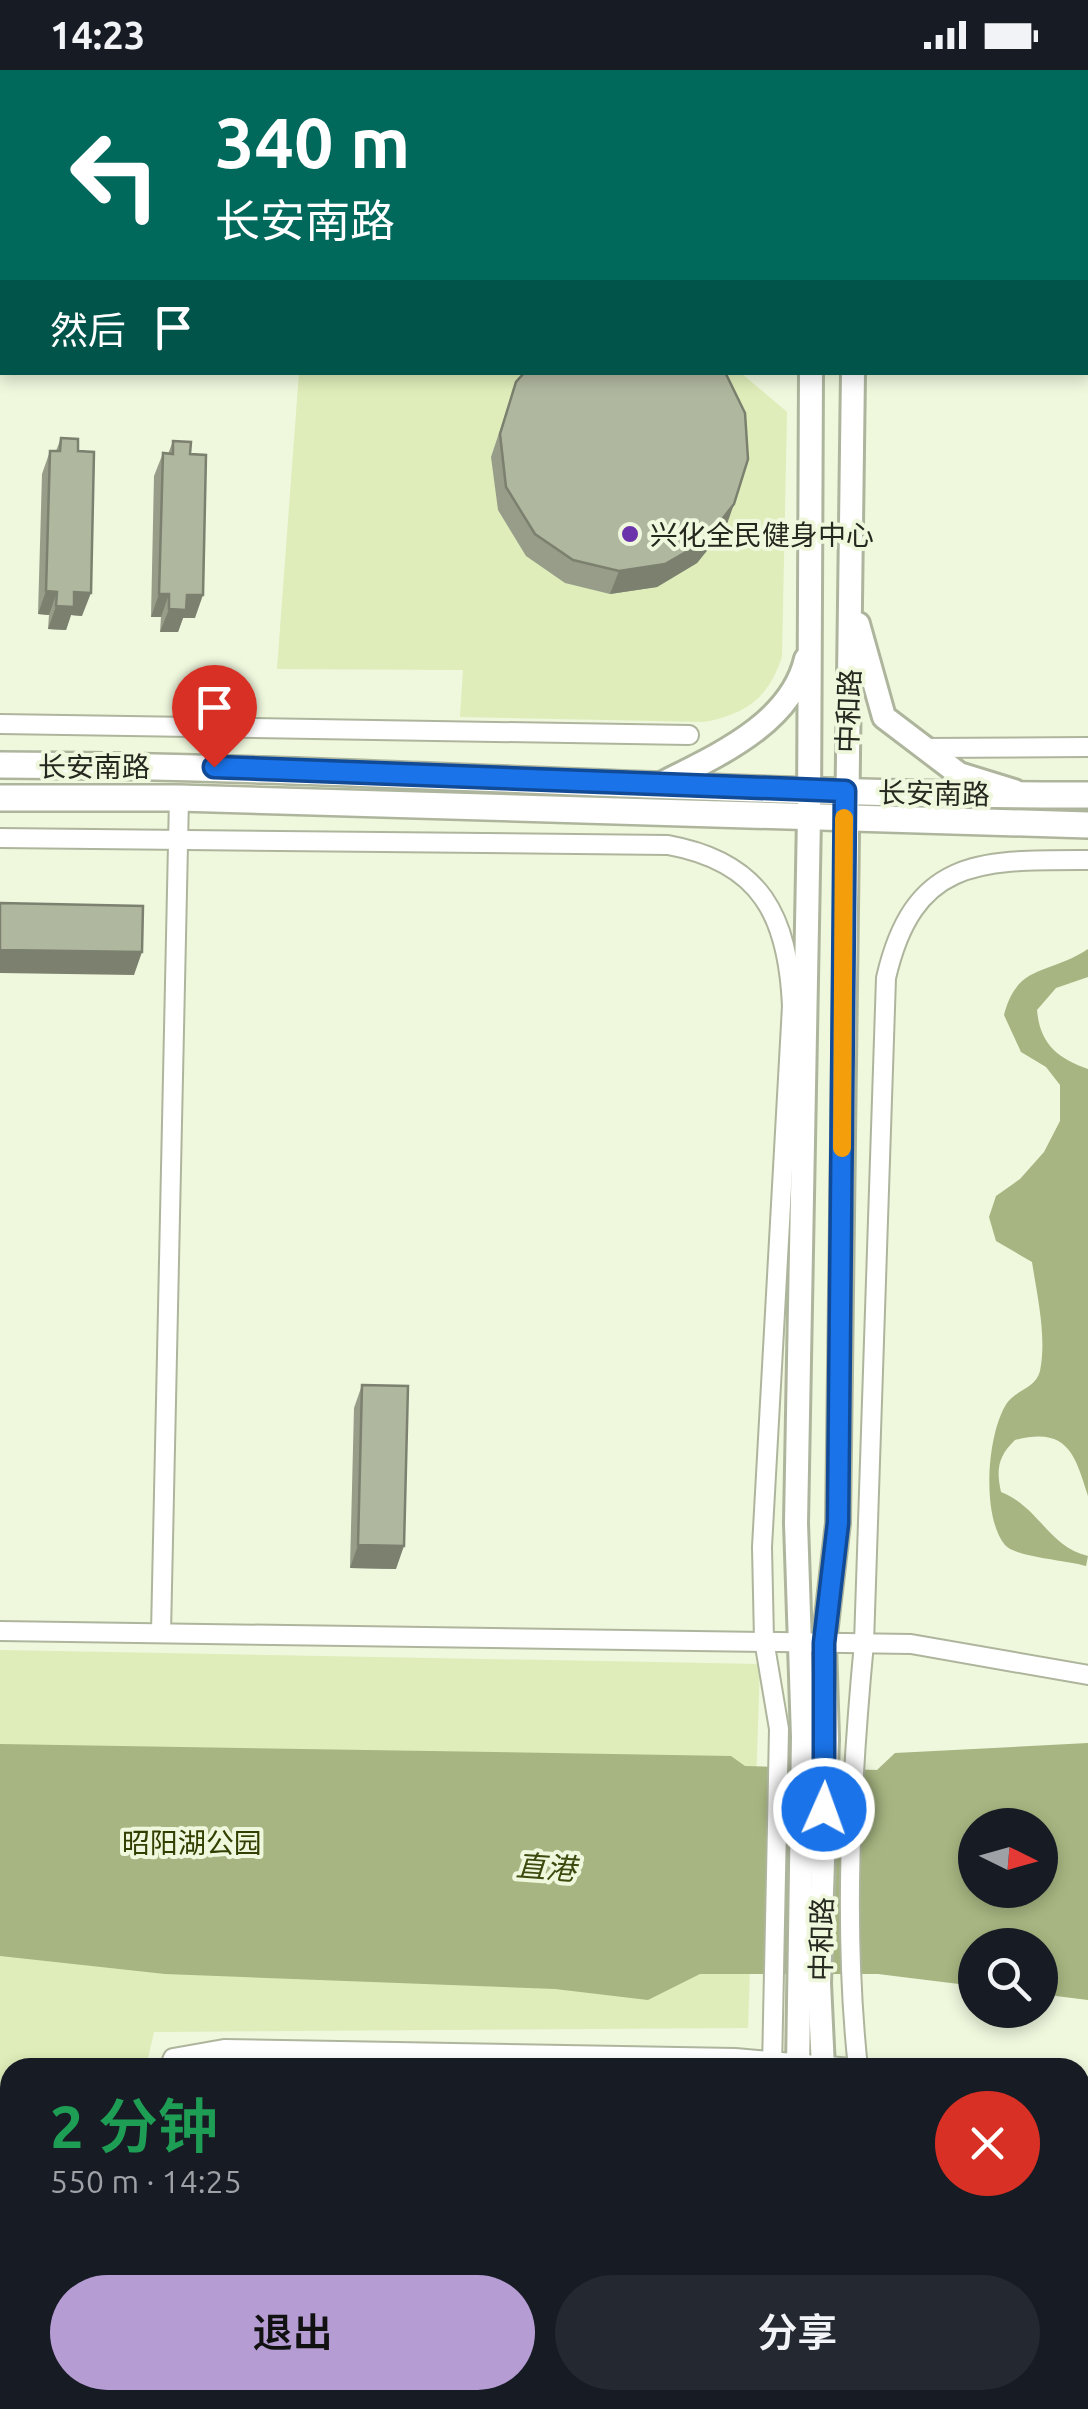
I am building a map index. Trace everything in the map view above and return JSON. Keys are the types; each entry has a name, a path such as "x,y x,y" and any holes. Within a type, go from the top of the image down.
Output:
{"main road":[{"name":"中和路","path":"799,2058 808,1984 815,1738 812,1643 796,1522 810,789 811,375"},
{"name":"中和路","path":"812,1643 838,1523 844,818 852,604 853,375"},
{"path":"852,604 884,717 959,774 1027,795"},
{"path":"663,783 746,738 769,718 803,672 811,636"},
{"name":"长安南路","path":"0,765 176,766 845,791 1088,794"},
{"name":"长安南路","path":"0,798 179,798 1088,826"},
{"name":"中和路","path":"808,1984 822,2058"}],"street":[{"path":"0,724 689,734"},
{"path":"922,748 1088,747"},
{"path":"161,1633 179,798"},
{"path":"0,838 178,836 668,844 704,851 760,890 779,922 790,959 792,1006 762,1547 764,1640 779,1730 772,2058"},
{"path":"854,2058 850,1985 855,1737 864,1642 886,978 895,939 933,884 976,866 1087,860"},
{"path":"0,1631 864,1642 911,1644 1088,1676"},
{"path":"173,2058 224,2048 566,2058"}],"green space":[{"name":"兴化全民健身中心","path":"299,375 743,375 787,412 782,656 763,693 744,709 704,722 460,717 463,670 277,669"},
{"name":"昭阳湖公园","path":"0,1650 760,1664 748,2028 154,2032 148,2058 0,2058"}],"water":[{"path":"1088,949 1088,977 1056,988 1037,1010 1042,1032 1052,1048 1088,1069 1088,1496 1073,1457 1066,1447 1047,1437 1015,1440 1002,1458 999,1477 1001,1492 1025,1507 1063,1544 1088,1556 1086,1566 1011,1549 997,1532 992,1515 990,1474 995,1434 1007,1403 1038,1377 1042,1344 1032,1262 996,1241 989,1217 996,1196 1020,1179 1044,1152 1060,1121 1060,1085 1046,1067 1021,1052 1004,1015 1010,998 1026,978"},
{"name":"直港","path":"1088,1743 1088,2000 1058,1996 1058,1928 958,1928 958,1984 878,1974 700,1974 648,2000 555,1989 165,1974 0,1956 0,1744 731,1756 745,1766 877,1770 895,1753"}],"building":[{"path":"522,375 726,375 745,413 748,459 734,504 705,541 665,564 619,571 573,560 535,534 506,487 500,434 516,382"},
{"path":"61,438 78,439 78,451 94,452 91,593 74,592 74,607 56,606 57,592 46,591 50,451 60,451"},
{"path":"173,441 191,442 190,454 206,455 203,595 187,595 186,610 169,609 169,594 159,594 163,453 173,454"},
{"path":"0,903 143,906 142,952 0,950"},
{"path":"362,1385 408,1386 404,1546 358,1545"}],"slow traffic":[{"path":"842,1148 844,818"}],"place":[{"name":"兴化全民健身中心","path":"630,534"}],"route":[{"path":"214,767 845,791 838,1523 824,1643 824,1809"}]}
